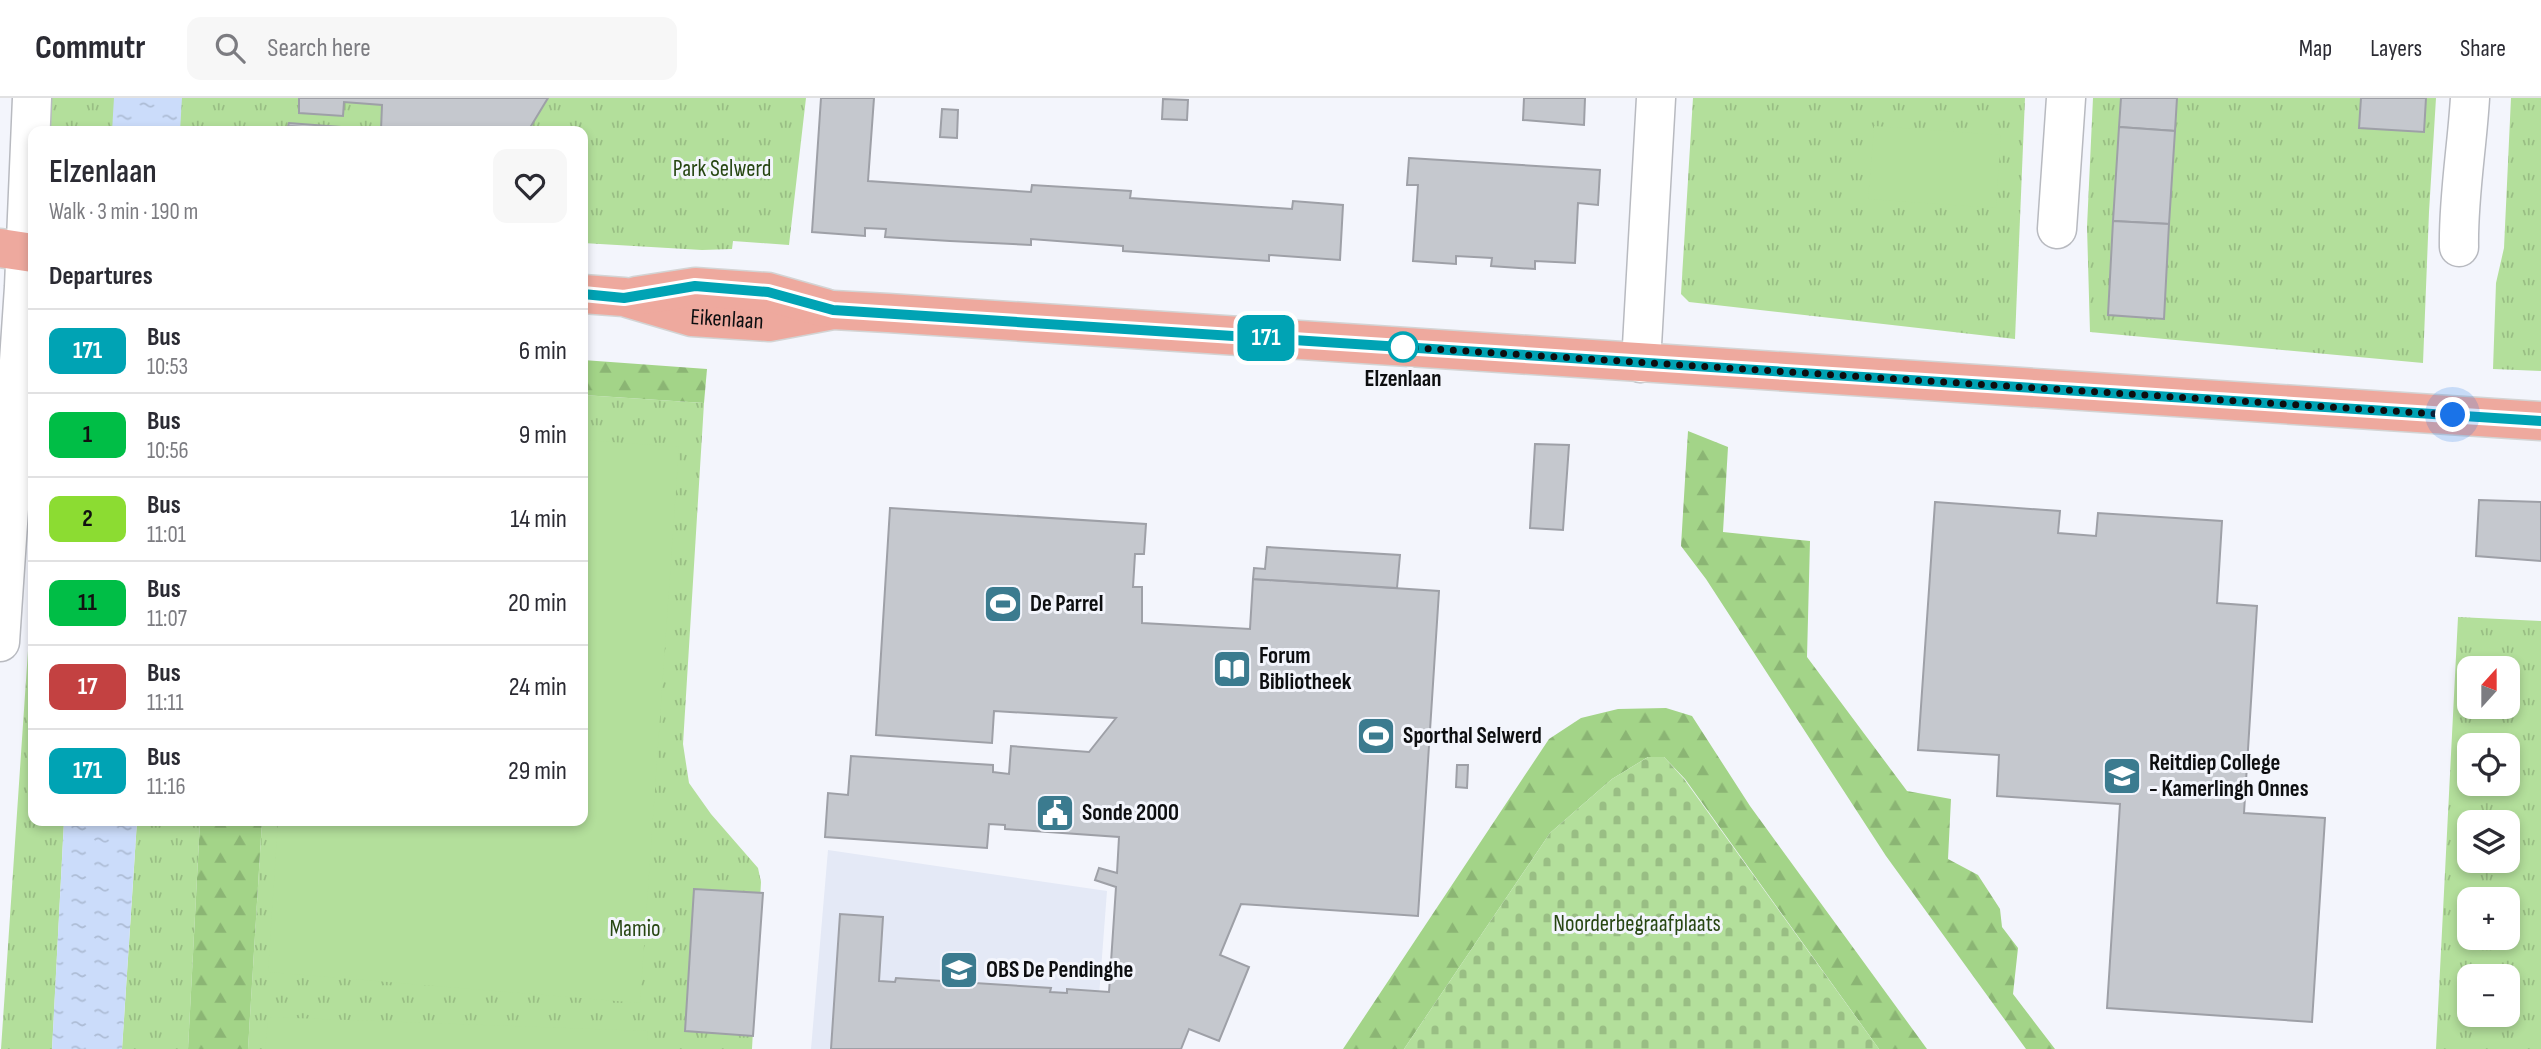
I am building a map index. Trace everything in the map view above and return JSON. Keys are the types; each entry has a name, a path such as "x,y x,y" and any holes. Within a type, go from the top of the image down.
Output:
{"main road":[{"name":"Eikenlaan","path":"588,294 624,298 692,317 769,322 833,310 2541,421"}],"street":[{"path":"30,126 32,98"},
{"path":"1641,363 1657,98"},
{"path":"2057,229 2066,98"},
{"path":"2459,247 2459,212 2470,98"},
{"path":"0,642 19,251 28,145"}],"shaded area":[{"name":"OBS De Pendinghe","path":"828,850 1107,891 1095,1049 811,1049"}],"green space":[{"name":"Park Selwerd","path":"50,98 806,98 789,245 733,241 732,249 702,250 588,243 588,126 48,126"},
{"path":"1693,98 2025,98 2015,339 1689,302 1681,294"},
{"path":"2093,98 2436,98 2423,363 2090,332 2087,227"},
{"path":"2511,98 2541,98 2541,371 2493,369 2496,283 2504,248"},
{"path":"1874,126 2001,135 1996,208 1868,199"},
{"path":"588,360 707,369 704,403 588,395"},
{"name":"Mamio","path":"588,395 704,403 683,744 689,783 711,814 758,868 761,882 752,1049 248,1049 262,826 588,826"},
{"path":"1688,431 1728,447 1723,532 1810,541 1807,657 1907,791 1951,799 1948,859 1978,875 2000,909 2002,927 2018,948 2013,994 2055,1049 2026,1049 1886,856 1706,579 1681,546"},
{"path":"588,440 679,447 640,1003 268,972 278,826 588,826"},
{"path":"2458,617 2541,621 2541,1049 2436,1049"},
{"path":"28,651 28,826 64,826 52,1049 1,1049"},
{"path":"1666,708 1692,716 1750,806 1927,1049 1879,1049 1685,779 1664,757 1648,757 1612,779 1550,833 1404,1049 1343,1049 1549,739 1581,718 1618,709"},
{"name":"Noorderbegraafplaats","path":"1648,757 1664,757 1684,779 1879,1049 1404,1049 1550,833 1612,779"},
{"path":"137,826 200,826 188,1049 122,1049"},
{"path":"200,826 262,826 248,1049 188,1049"},
{"path":"268,1017 648,1031 647,1049 265,1049"}],"water":[{"path":"114,98 182,98 180,126 112,126"},
{"path":"64,826 137,826 122,1049 52,1049"}],"building":[{"path":"299,98 548,98 531,126 381,126 382,105 344,102 343,116 299,113"},
{"path":"821,98 874,98 868,181 1031,192 1032,185 1131,191 1130,198 1292,209 1293,201 1343,205 1340,260 1269,255 1269,261 1123,251 1123,246 1031,239 1031,245 885,237 886,229 865,228 865,236 812,232"},
{"path":"1524,98 1585,98 1584,125 1523,120"},
{"path":"2121,98 2177,98 2175,131 2119,127"},
{"path":"2361,98 2426,98 2424,132 2359,128"},
{"path":"1163,99 1188,100 1187,120 1162,119"},
{"path":"942,109 958,110 957,138 940,137"},
{"path":"289,123 328,126 288,126"},
{"path":"2119,127 2175,131 2169,224 2113,221"},
{"path":"1409,158 1600,170 1598,205 1578,203 1575,263 1535,261 1535,269 1491,266 1492,258 1456,256 1456,264 1413,261 1418,185 1407,185"},
{"path":"2113,221 2169,224 2164,319 2108,315"},
{"path":"1535,444 1569,445 1563,530 1530,528"},
{"path":"2479,500 2541,502 2541,561 2476,556"},
{"name":"Reitdiep College - Kamerlingh Onnes","path":"1935,502 2060,511 2058,533 2096,536 2098,513 2222,521 2217,603 2257,606 2244,813 2325,818 2312,1022 2107,1008 2120,804 1997,796 1999,755 1918,750"},
{"path":"890,508 1146,524 1144,554 1135,554 1133,587 1142,587 1142,623 1250,629 1253,579 1439,591 1418,916 1241,904 1220,955 1249,967 1219,1041 1189,1029 1181,1049 831,1049 840,914 883,917 879,981 895,982 896,978 1051,988 1050,992 1067,993 1067,989 1109,992 1116,887 1095,880 1099,868 1117,873 1119,837 1005,829 1005,825 989,824 987,848 825,837 828,793 848,795 851,756 993,765 993,772 1009,774 1011,746 1089,752 1116,718 994,711 992,743 876,735"},
{"path":"1267,547 1400,555 1397,588 1253,579 1254,568 1265,569"},
{"path":"1457,765 1468,765 1467,788 1456,787"},
{"path":"694,889 763,893 753,1036 685,1031"}],"bus line":[{"name":"171","path":"588,294 624,298 695,286 768,292 833,310 2541,421"}],"place":[{"name":"Elzenlaan","path":"1403,347"},
{"name":"De Parrel","path":"1003,604"},
{"name":"Forum Bibliotheek","path":"1232,669"},
{"name":"Sporthal Selwerd","path":"1376,736"},
{"name":"Reitdiep College - Kamerlingh Onnes","path":"2122,776"},
{"name":"Sonde 2000","path":"1055,813"},
{"name":"OBS De Pendinghe","path":"959,970"}],"route":[{"path":"1403,347 2453,415"}]}
